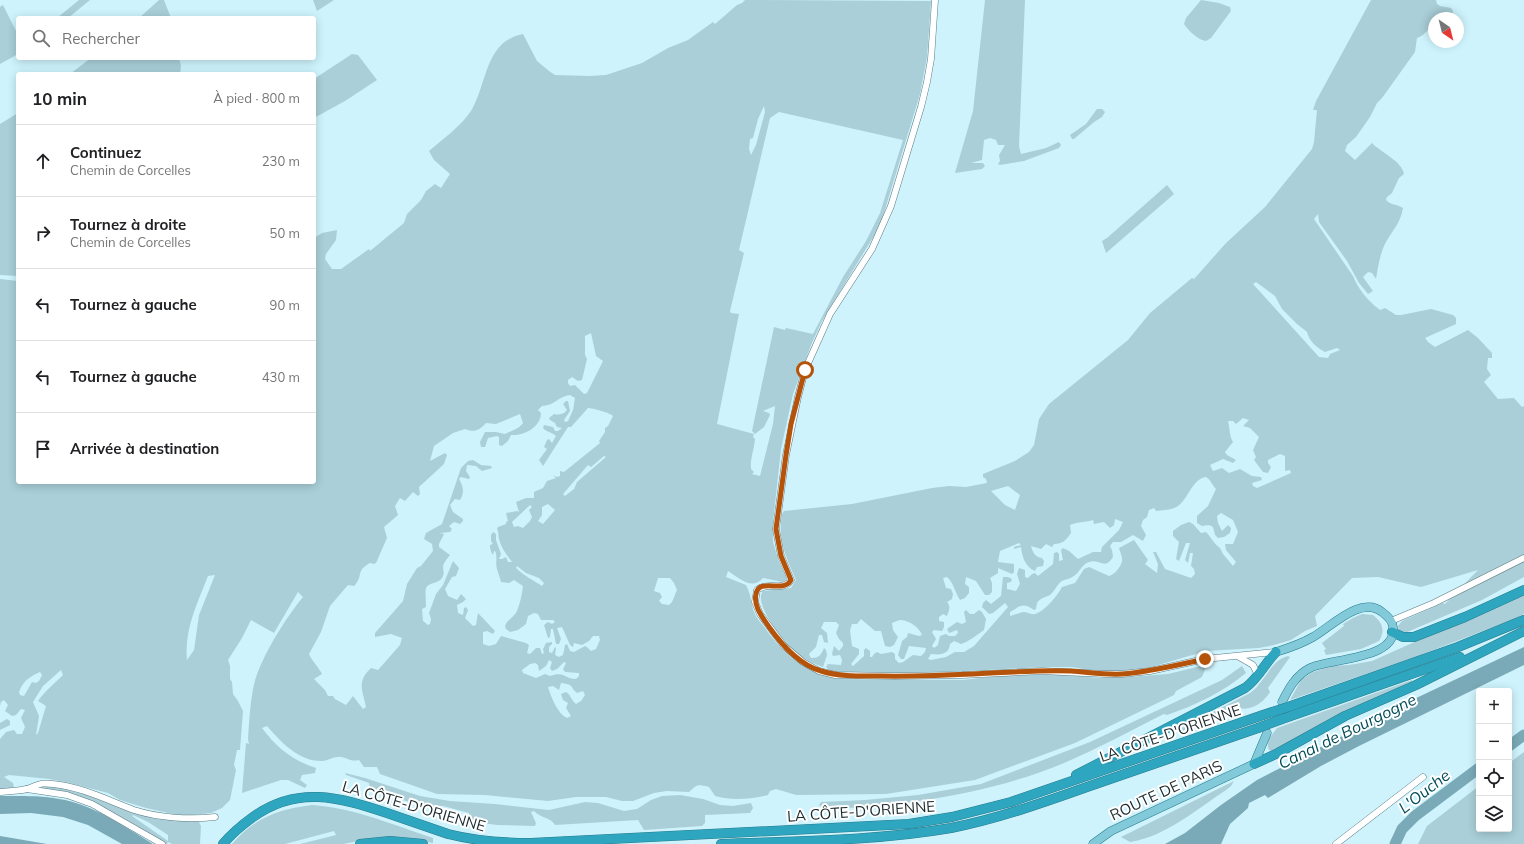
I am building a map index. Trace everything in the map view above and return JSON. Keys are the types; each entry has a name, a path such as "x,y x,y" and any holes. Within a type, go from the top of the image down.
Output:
{"highway":[{"path":"1392,632 1406,638 1419,635 1465,617 1524,590"},
{"name":"LA CÔTE-D'ORIENNE","path":"223,844 234,832 263,810 298,798 321,796 360,804 464,838 492,842 532,843 909,824 952,817 982,811 1037,794 1263,716 1285,705 1458,648 1524,620"},
{"path":"1254,764 1278,753 1345,716 1416,685 1524,631"},
{"name":"LA CÔTE-D'ORIENNE","path":"722,844 912,833 980,821 1036,804 1451,661 1524,631"},
{"path":"1037,794 1100,764 1245,688 1258,675 1276,652"},
{"name":"LA CÔTE-D'ORIENNE","path":"251,819 270,810 286,806 306,802 327,803 356,809 443,838 466,844"},
{"path":"360,844 390,841 423,844"},
{"path":"780,841 852,844"}],"main road":[{"path":"1276,652 1295,646 1313,637 1352,611 1361,607 1368,606 1377,608 1391,621 1392,632 1387,644 1376,652 1324,663 1304,672 1295,679 1285,705"},
{"path":"1254,764 1267,733"},
{"name":"ROUTE DE PARIS","path":"1093,844 1111,831 1254,764"}],"street":[{"path":"935,0 931,59 927,82 921,107 891,206 872,249 830,314 805,370 799,390 786,455 776,529 781,556 791,580 789,584 785,586 763,586 757,590 755,602 760,614 784,646 803,662 819,671 835,674 895,676 962,675 1042,671 1122,674 1150,672 1205,659 1276,652"},
{"path":"1391,621 1434,603 1524,558"},
{"path":"1236,656 1253,664 1258,675"},
{"path":"1336,844 1424,777"},
{"path":"27,789 39,783 53,784 94,793 134,810 153,814 177,817 215,817"},
{"path":"0,792 27,789 67,795 92,804 162,844"}],"shaded area":[{"path":"79,0 90,0 70,16 59,16"},
{"path":"159,0 164,0 170,16 141,16"},
{"path":"313,0 334,0 317,11"},
{"path":"745,0 931,1 927,57 920,94 880,226 822,321 811,345 793,394 781,449 773,522 773,542 779,562 786,577 786,581 783,582 763,578 759,582 750,583 741,580 728,571 726,577 746,585 756,616 780,647 796,661 814,671 837,679 963,680 997,676 1059,674 1100,678 1128,677 1168,674 1205,665 1206,667 1202,677 1176,691 1174,695 1075,743 975,780 886,794 796,795 776,789 770,791 768,795 735,799 715,796 709,787 700,785 694,787 689,792 667,791 654,793 633,801 622,801 606,797 576,797 548,801 485,795 437,794 380,774 377,767 364,767 359,760 339,757 323,761 298,755 278,738 267,726 262,728 273,742 292,757 316,768 315,773 302,775 300,780 307,785 305,788 288,780 281,780 242,793 246,743 249,744 250,707 256,678 266,653 288,617 303,597 298,592 274,633 251,620 228,660 233,694 243,711 240,750 237,750 234,765 236,770 230,800 222,808 211,813 182,816 146,808 120,800 108,793 70,783 49,779 9,775 4,777 13,783 14,787 0,790 0,739 6,732 14,730 17,734 22,734 25,727 21,718 25,710 21,709 16,715 12,716 5,711 8,705 4,700 1,702 0,706 0,279 16,281 16,484 316,484 316,237 322,233 337,230 336,240 326,254 325,259 332,269 341,269 369,249 370,251 404,223 407,214 421,200 426,191 435,184 441,188 450,174 434,160 429,151 467,117 477,100 494,54 501,45 510,38 523,34 537,61 555,75 606,75 642,63 668,48 688,40 713,22 715,24","holes":["764,106 765,112 756,145 751,155 749,149 750,139 753,138 758,119","779,112 903,140 880,213 866,241 843,277 813,334 774,327 752,431 755,434 764,427 770,415 769,413 763,411 775,406 773,424 760,476 752,474 754,472 751,469 755,439 753,437 754,434 717,424 739,314 731,313 730,311 744,253 739,250 770,118","591,333 596,356 603,361 587,393 584,394 575,385 570,386 568,380 572,377 578,381 582,380 587,359 585,355 585,336","570,395 575,398 573,410 568,421 565,422 564,420 570,411 568,401 566,401 563,404 567,410 561,414 554,414 549,418 557,427 562,428 558,431 555,431 553,427 544,425 543,428 556,436 552,443 549,439 547,440 544,447 547,449 539,460 543,466 568,427 571,427 588,408 605,412 613,416 608,426 605,428 605,432 599,441 600,443 564,472 560,471 560,476 557,477 553,475 556,478 547,481 543,488 534,492 534,498 526,498 516,502 519,512 506,513 508,521 506,524 498,527 497,529 501,545 512,562 508,562 506,557 499,559 501,554 496,540 496,534 493,532 491,535 491,541 493,544 490,545 490,548 493,555 494,551 496,553 496,567 501,582 509,583 514,580 523,586 517,611 506,624 506,629 510,632 518,630 526,624 528,616 534,613 538,614 541,620 553,620 555,622 552,624 548,622 544,625 548,638 550,637 551,629 553,629 556,644 559,644 561,639 557,628 562,627 570,645 573,647 574,643 582,645 589,641 593,636 599,636 600,640 596,649 591,651 585,646 574,652 570,651 567,644 565,645 563,655 559,657 555,655 555,647 552,653 549,652 549,647 552,642 546,643 543,649 544,653 542,654 540,648 536,648 530,654 527,653 529,645 526,643 501,636 496,644 489,646 483,644 483,632 487,631 493,634 495,631 478,613 476,625 473,626 465,618 468,610 466,607 464,608 463,615 458,613 457,605 466,599 461,594 457,600 448,596 445,589 452,577 456,576 459,568 453,561 443,585 436,594 429,613 431,619 430,624 428,625 423,621 422,609 426,607 426,588 442,578 444,574 443,565 450,555 439,547 444,534 440,533 450,532 452,529 449,526 454,522 460,524 463,521 463,519 453,512 450,505 455,499 460,500 463,494 459,479 461,477 469,479 470,477 466,471 467,465 476,466 482,471 492,468 491,466 481,465 473,460 468,461 461,468 442,524 426,533 424,539 432,544 433,551 421,566 417,568 407,584 403,601 375,633 375,637 391,634 402,638 400,645 378,670 371,668 363,678 362,691 366,707 363,709 353,696 346,705 335,699 333,696 328,696 325,690 314,679 322,674 309,654 321,632 330,606 348,585 354,586 365,566 370,563 376,563 387,538 384,527 398,515 395,506 400,498 405,501 413,492 418,496 420,494 419,487 444,464 447,455 445,453 430,461 434,446 453,433 465,429 471,431 477,430 486,423 496,424 520,414 523,423 515,430 505,434 485,432 480,442 481,447 485,447 488,438 497,436 499,437 499,445 502,446 508,441 511,435 521,434 531,430 540,418 541,413 538,410 542,406 550,404","604,456 606,457 577,482 574,489 565,496 563,494 588,465 591,467","548,504 555,510 543,524 538,521 542,515 542,507","530,505 532,507 529,510 532,517 530,521 523,528 518,526 514,527 512,522","517,566 526,573 539,578 544,583 542,586 516,568","215,575 199,615 194,650 187,660 187,638 189,628 208,576","658,578 670,578 677,590 672,602 669,605 662,604 659,601 662,597 660,593 654,591","549,660 552,662 550,668 552,671 557,669 564,662 566,663 563,669 565,672 579,673 579,676 576,679 572,679 559,674 550,676 545,674 536,678 523,673 522,670 530,664 535,663 538,665 539,671 546,666","61,670 63,675 38,701 46,706 38,733 36,735 39,716 33,702 43,686","40,672 42,675 39,681 36,683 32,682 24,696 20,695 19,692 25,682","561,683 570,685 577,693 583,691 585,695 581,701 576,704 566,692 561,694 563,700 568,703 566,708 571,716 567,718 558,709 548,687 553,686 559,690"]},
{"path":"985,0 1025,0 1019,146 1021,154 1046,148 1059,142 1061,145 1059,148 1024,161 1000,165 998,164 1000,161 999,155 1005,145 998,145 996,140 990,138 984,140 982,160 971,163 983,163 985,166 982,169 955,173 973,111"},
{"path":"1201,0 1219,3 1230,7 1231,11 1211,38 1206,41 1194,35 1184,24 1186,18"},
{"path":"1371,0 1436,0 1437,4 1440,6 1451,8 1453,12 1428,12 1428,30 1422,36 1417,38 1415,52 1377,103 1370,117 1356,137 1347,145 1345,151 1355,160 1372,143 1395,161 1402,169 1404,174 1399,178 1392,193 1386,200 1403,208 1398,222 1382,251 1376,279 1372,273 1368,272 1363,277 1373,291 1368,294 1359,283 1347,261 1319,222 1318,214 1314,219 1361,290 1380,310 1385,308 1396,315 1401,315 1431,309 1453,315 1456,318 1456,324 1425,338 1428,342 1435,347 1468,330 1492,353 1492,358 1488,358 1487,369 1491,375 1484,382 1498,399 1514,398 1522,407 1524,406 1524,577 1482,600 1405,633 1399,631 1398,626 1402,621 1443,603 1445,604 1478,570 1421,587 1378,577 1352,578 1315,616 1317,626 1305,631 1291,640 1259,648 1206,651 1148,668 1118,671 1095,671 1072,667 1042,667 931,673 835,672 826,667 828,664 841,665 842,660 840,655 833,656 832,654 834,646 839,651 843,646 843,643 836,633 839,625 836,622 824,622 821,628 827,633 828,643 824,642 822,635 819,635 816,647 809,654 811,658 818,657 824,648 827,655 823,667 807,660 793,650 779,634 766,615 761,597 763,591 791,588 796,580 787,559 781,538 781,518 784,511 852,504 932,488 949,486 966,487 987,483 986,479 983,477 983,474 1015,461 1029,452 1034,445 1039,419 1049,404 1128,340 1150,313 1192,278 1194,279 1226,243 1265,207 1312,149 1317,110 1313,110 1316,101","holes":["1256,282 1275,296 1282,309 1307,332 1314,344 1325,352 1337,348 1340,350 1330,354 1328,358 1319,357 1253,284","1243,418 1249,420 1243,426 1250,428 1259,437 1253,450 1256,457 1254,460 1263,472 1268,473 1271,467 1268,460 1280,454 1285,456 1285,471 1290,470 1291,473 1257,488 1253,486 1252,483 1262,480 1261,477 1252,476 1240,469 1229,473 1222,468 1213,471 1210,465 1223,459 1233,463 1236,460 1227,455 1225,452 1233,442 1228,421 1233,421 1236,424","1206,477 1216,489 1208,506 1197,516 1197,523 1202,526 1209,525 1213,527 1215,535 1218,538 1224,537 1230,533 1231,528 1228,525 1222,531 1218,523 1217,516 1221,513 1233,520 1238,532 1233,544 1225,544 1226,550 1236,562 1233,566 1206,532 1201,533 1193,524 1189,522 1181,525 1173,531 1173,536 1179,542 1176,559 1179,561 1186,543 1190,543 1185,560 1188,563 1190,553 1193,553 1191,566 1194,569 1195,574 1191,578 1165,569 1156,552 1153,552 1158,564 1157,573 1145,564 1148,560 1134,540 1119,548 1122,561 1119,568 1113,574 1109,576 1089,567 1084,569 1075,583 1062,587 1050,603 1039,613 1034,614 1023,612 1010,616 1010,612 1022,606 1027,606 1034,610 1036,609 1037,603 1040,600 1050,595 1060,582 1074,576 1087,563 1093,561 1105,564 1110,561 1113,557 1110,546 1113,542 1121,542 1133,535 1143,541 1146,535 1141,526 1143,520 1147,517 1149,510 1154,508 1156,511 1168,510 1176,507 1182,503 1197,481","1008,486 1020,495 1015,510 1005,505 991,491","1115,519 1123,522 1119,530 1102,547 1101,552 1093,552 1078,559 1063,548 1061,550 1063,560 1059,561 1059,554 1057,552 1054,553 1053,564 1038,576 1035,573 1028,578 1025,577 1025,570 1019,568 1017,574 1020,584 1016,591 1007,589 1007,583 1011,582 1012,579 1003,577 1001,596 991,604 986,600 982,607 989,614 993,613 1005,603 1008,607 974,646 964,652 955,652 946,657 931,660 928,659 931,654 944,654 948,650 950,644 954,641 961,644 964,643 984,630 986,619 982,612 979,610 974,614 970,614 966,610 964,612 966,622 962,624 957,622 947,629 949,633 957,630 958,633 955,636 949,636 946,634 940,636 938,645 934,648 932,646 936,639 932,632 934,630 942,631 944,622 939,621 939,617 943,614 947,616 949,610 947,602 952,599 953,594 951,589 946,588 943,578 947,577 949,579 960,600 965,598 969,593 969,587 965,584 966,577 976,581 985,595 989,595 992,592 992,583 990,578 998,573 998,568 1012,574 1014,572 1014,564 998,562 1000,551 1019,543 1021,545 1014,547 1014,549 1021,547 1026,564 1035,571 1037,567 1043,566 1044,561 1035,554 1031,546 1041,549 1046,544 1052,547 1054,544 1066,540 1071,533 1070,525 1076,523 1093,520 1094,524 1104,522 1110,528 1114,525","861,619 875,631 881,631 885,646 890,647 894,645 898,637 893,630 892,623 900,620 908,622 914,625 922,635 919,636 908,633 907,637 902,641 898,655 901,659 904,659 909,646 926,648 925,652 921,656 913,655 899,663 895,659 895,654 892,652 881,654 877,652 870,657 870,651 866,648 864,650 864,656 853,666 851,664 859,654 859,649 852,646 850,630 852,624 857,624"]},
{"path":"3,5 16,31 16,55 0,64 0,7"},
{"path":"352,54 358,55 377,80 345,101 316,117 316,78"},
{"path":"88,60 180,60 181,66 180,72 73,72"},
{"path":"1097,109 1102,109 1105,112 1102,117 1072,139 1070,135 1086,124"},
{"path":"16,114 16,276 0,275 0,124"},
{"path":"1167,185 1174,194 1106,253 1102,241"},
{"path":"1524,593 1524,614 1514,619 1415,657 1290,700 1301,680 1313,672 1332,666 1372,661"},
{"path":"1362,614 1373,615 1381,623 1383,630 1379,641 1361,649 1326,655 1324,650 1326,649 1322,643 1344,626 1343,624"},
{"path":"1524,647 1524,665 1359,746 1321,766 1268,798 1265,795 1249,803 1248,808 1230,824 1221,844 1165,844 1185,833 1221,805 1257,780 1412,700"},
{"path":"1288,656 1290,657 1268,688 1270,692 1261,703 1253,707 1244,709 1239,708 1224,718 1179,732 1180,729 1250,693 1257,687 1275,664"},
{"path":"1242,666 1246,673 1209,697 1178,711 1167,715 1164,714 1086,753 1038,773 987,788 905,803 824,809 819,805 821,802 918,795 981,784 1090,742 1222,680"},
{"path":"1412,680 1413,681 1329,719 1280,749 1272,751 1269,750 1268,741 1277,728"},
{"path":"7,719 10,721 10,725 0,730 0,723"},
{"path":"1524,752 1524,844 1418,844 1427,826 1476,788 1476,832 1512,832 1512,761"},
{"path":"345,773 420,796 450,801 549,810 585,802 598,803 624,811 637,809 651,800 662,796 680,795 703,799 720,805 733,806 751,803 753,808 750,813 705,815 705,823 702,826 644,830 638,820 555,825 551,820 534,811 531,812 536,823 535,826 497,825 467,821 466,817 469,816 469,813 443,806 424,807 370,789 369,783 346,775"},
{"path":"1234,781 1226,790 1180,821 1156,834 1130,842 1121,837"},
{"path":"42,787 56,787 79,791 131,811 198,820 201,826 200,844 172,844 168,842 165,844 111,812 41,789","holes":["133,815 148,822 168,835 168,841 132,816"]},
{"path":"0,796 49,797 77,803 110,818 153,844 122,844 88,825 63,817 31,813 0,814"},
{"path":"312,805 358,813 374,818 433,838 433,843 399,837 375,838 343,844 300,844 336,835 334,831 285,844 232,844 240,835 258,821 268,816 289,809"},
{"path":"0,836 47,844 0,844"}],"waterway":[{"name":"L'Ouche","path":"1512,744 1524,735"},
{"name":"L'Ouche","path":"1395,844 1402,829 1415,816 1476,770"}],"route":[{"path":"805,370 791,424 776,529 781,556 791,580 789,584 785,586 763,586 757,590 755,596 755,602 760,614 773,633 784,646 803,662 819,671 835,674 895,676 962,675 1042,671 1122,674 1150,672 1205,659"}],"water label":[{"name":"Canal de Bourgogne","path":"1347,731"}]}
